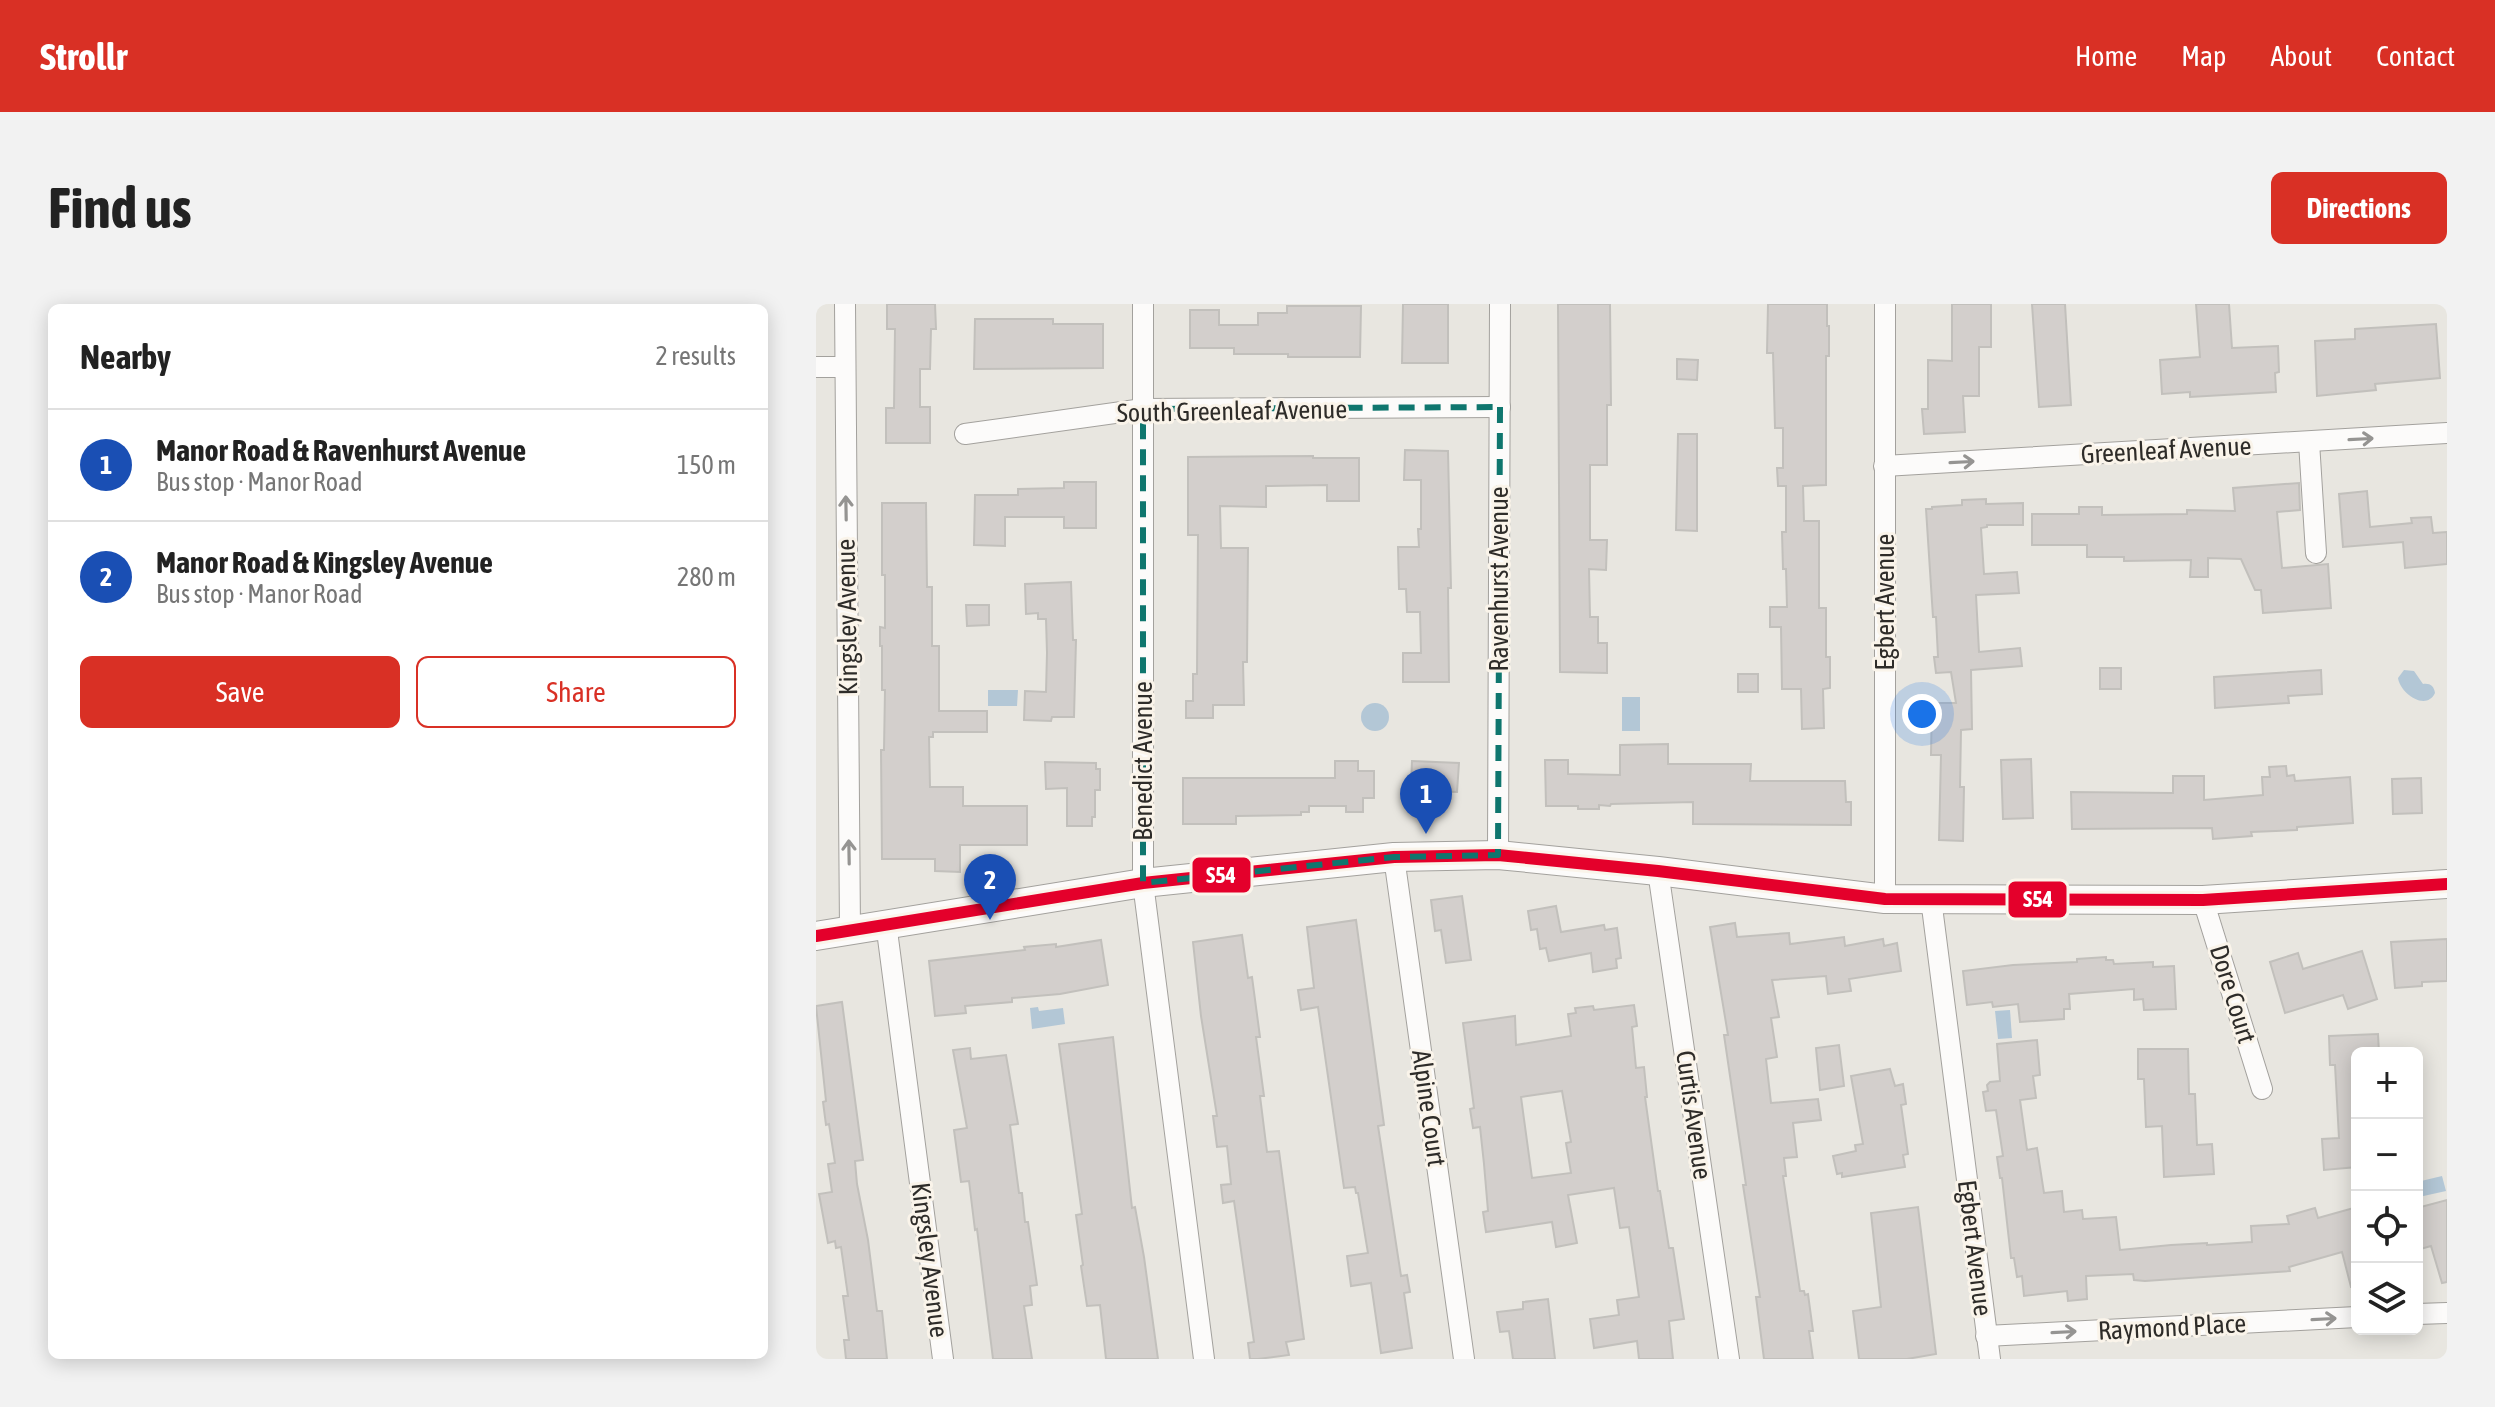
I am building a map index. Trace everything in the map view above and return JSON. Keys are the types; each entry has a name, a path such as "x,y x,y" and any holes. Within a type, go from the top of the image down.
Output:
{"street":[{"name":"Kingsley Avenue","path":"845,304 850,930"},
{"name":"Benedict Avenue","path":"1143,304 1143,883 1204,1359"},
{"name":"Ravenhurst Avenue","path":"1498,855 1500,304"},
{"name":"Egbert Avenue","path":"1885,304 1885,899"},
{"path":"816,367 844,367"},
{"name":"South Greenleaf Avenue","path":"965,434 1143,409 1500,407"},
{"name":"Greenleaf Avenue","path":"1884,466 2447,433"},
{"path":"2309,442 2316,553"},
{"path":"816,936 1143,883 1394,857 1498,855 1885,899 2203,900 2447,884"},
{"name":"Alpine Court","path":"1394,857 1464,1359"},
{"name":"Curtis Avenue","path":"1658,871 1729,1359"},
{"name":"Egbert Avenue","path":"1931,899 1990,1359"},
{"name":"Dore Court","path":"2203,900 2262,1089"},
{"name":"Kingsley Avenue","path":"886,923 943,1359"},
{"path":"2423,1314 2447,1313"},
{"name":"Raymond Place","path":"1986,1336 2351,1317"}],"highlighted area":[{"path":"1500,407 1498,855 1394,857 1143,883 1143,409"}],"water":[{"path":"2404,670 2414,671 2423,684 2433,687 2435,693 2431,698 2420,701 2403,689 2398,678"},
{"path":"988,690 1018,690 1017,706 988,706"},
{"path":"1622,697 1640,697 1640,731 1622,731"},
{"path":"1375,703 1385,707 1389,717 1385,727 1375,731 1365,727 1361,717 1365,707"},
{"path":"1038,1007 1039,1011 1063,1008 1065,1024 1032,1029 1030,1008"},
{"path":"2010,1010 2012,1038 1998,1039 1995,1011"},
{"path":"2442,1176 2446,1191 2423,1196 2423,1181"}],"building":[{"path":"887,304 935,304 936,329 931,329 930,369 920,369 920,407 930,407 930,443 886,443 886,408 894,408 895,329 887,329"},
{"path":"1403,304 1448,304 1448,363 1402,363"},
{"path":"1558,304 1610,304 1611,405 1607,405 1607,465 1590,465 1590,540 1607,540 1606,570 1589,569 1590,617 1598,617 1598,643 1607,643 1607,673 1560,672"},
{"path":"1768,304 1827,304 1826,485 1803,486 1804,521 1819,521 1819,608 1826,608 1826,657 1830,657 1830,688 1823,689 1824,728 1802,729 1801,689 1782,689 1781,627 1770,627 1770,607 1787,607 1782,532 1786,532 1786,486 1778,486 1777,468 1783,468 1783,428 1775,428 1773,353 1767,353"},
{"path":"1952,304 1991,304 1991,347 1979,347 1979,396 1963,396 1965,432 1924,434 1922,409 1928,409 1928,360 1952,361"},
{"path":"2032,304 2065,304 2071,405 2039,407"},
{"path":"2196,304 2229,304 2232,348 2278,346 2276,392 2190,397 2190,392 2162,394 2160,360 2200,357"},
{"path":"1287,306 1361,306 1360,357 1288,357 1288,354 1234,354 1234,348 1190,348 1190,310 1219,310 1219,325 1258,325 1258,313 1287,313"},
{"path":"975,319 1053,319 1053,324 1103,324 1103,368 974,369"},
{"path":"2436,324 2440,378 2375,384 2376,390 2317,396 2315,341 2355,339 2355,329"},
{"path":"1677,359 1698,360 1697,380 1677,379"},
{"path":"1678,434 1697,434 1697,531 1676,530"},
{"path":"1405,450 1448,451 1451,588 1448,588 1449,682 1403,682 1403,653 1421,653 1420,612 1407,612 1406,589 1399,589 1398,547 1419,547 1418,529 1421,529 1421,480 1404,480"},
{"path":"1188,457 1359,458 1359,501 1327,501 1327,485 1266,486 1266,507 1220,506 1221,548 1248,548 1244,705 1213,705 1213,718 1186,718 1186,701 1193,701 1193,674 1197,674 1198,535 1188,535"},
{"path":"1064,482 1096,482 1096,528 1064,528 1064,517 1005,517 1005,546 974,545 975,495 1018,495 1018,489 1064,488"},
{"path":"2299,483 2300,510 2277,512 2282,568 2328,564 2331,608 2263,613 2261,590 2255,590 2241,559 2208,558 2208,577 2190,577 2191,560 2124,561 2124,557 2087,557 2087,545 2032,545 2032,514 2079,514 2079,507 2102,507 2102,515 2187,514 2187,510 2235,511 2233,488"},
{"path":"2367,491 2370,527 2412,523 2411,518 2431,517 2433,533 2447,532 2447,564 2405,568 2403,542 2343,547 2339,494"},
{"path":"1986,499 1986,504 2023,503 2023,525 1987,525 1981,528 1984,574 2017,572 2019,593 1976,595 1979,652 2020,648 2022,666 1971,670 1972,729 1961,730 1963,841 1939,840 1941,755 1931,755 1932,703 1956,703 1951,672 1936,673 1936,617 1933,617 1926,509 1962,505 1962,500"},
{"path":"882,503 926,503 927,587 932,587 932,646 939,646 939,711 987,711 987,732 933,732 933,737 929,737 930,787 963,787 963,806 1027,806 1027,845 960,845 960,872 935,871 935,859 882,859 881,750 884,750 885,690 882,690 880,627 885,628 885,575 882,575"},
{"path":"1071,582 1073,640 1076,640 1074,717 1052,717 1051,721 1024,720 1025,691 1046,692 1047,653 1046,619 1038,619 1038,613 1026,614 1025,584"},
{"path":"966,605 989,605 989,625 967,626"},
{"path":"2100,668 2121,668 2121,689 2100,689"},
{"path":"2321,670 2322,694 2288,696 2289,703 2215,708 2214,677"},
{"path":"1738,674 1758,674 1758,692 1738,692"},
{"path":"1668,744 1668,764 1751,764 1750,781 1845,781 1846,802 1851,802 1851,825 1693,824 1693,802 1611,804 1599,805 1599,809 1546,806 1545,760 1568,760 1568,774 1620,775 1620,745"},
{"path":"2031,759 2033,818 2003,819 2001,760"},
{"path":"1335,761 1358,761 1358,771 1374,771 1374,798 1363,798 1363,812 1346,812 1346,806 1309,806 1309,812 1301,812 1301,815 1236,816 1236,824 1183,824 1183,778 1335,778"},
{"path":"1412,761 1459,763 1457,792 1411,786"},
{"path":"1045,762 1096,763 1096,769 1100,769 1100,790 1095,790 1092,826 1067,826 1067,788 1046,789"},
{"path":"2286,766 2287,776 2294,775 2295,781 2350,777 2353,823 2251,832 2252,836 2213,839 2212,828 2072,829 2071,792 2173,793 2173,776 2204,776 2204,800 2263,795 2262,777 2270,777 2269,767"},
{"path":"2421,778 2422,813 2393,814 2392,779"},
{"path":"1462,896 1471,960 1446,963 1441,930 1435,931 1431,900"},
{"path":"1556,906 1561,932 1604,925 1605,930 1617,928 1621,958 1616,959 1617,968 1593,972 1591,953 1549,961 1546,948 1540,949 1537,929 1531,930 1528,911"},
{"path":"1356,920 1384,1125 1378,1126 1401,1276 1407,1275 1410,1292 1404,1293 1412,1348 1381,1353 1371,1283 1351,1286 1347,1256 1368,1253 1358,1193 1355,1187 1344,1188 1318,1007 1301,1010 1298,990 1314,988 1307,927"},
{"path":"1735,923 1737,937 1789,933 1790,944 1844,937 1845,946 1883,939 1884,946 1897,943 1901,971 1849,979 1851,991 1828,994 1826,976 1772,980 1779,1017 1771,1018 1777,1057 1766,1059 1771,1103 1818,1099 1821,1120 1793,1123 1797,1157 1784,1158 1786,1176 1783,1176 1800,1291 1808,1294 1813,1359 1764,1359 1756,1297 1760,1297 1724,1035 1728,1035 1710,927"},
{"path":"1242,935 1248,978 1252,977 1260,1037 1256,1037 1267,1152 1279,1151 1304,1339 1286,1342 1289,1355 1258,1359 1250,1359 1248,1343 1254,1342 1234,1201 1223,1203 1221,1185 1231,1184 1227,1146 1217,1147 1213,1116 1217,1116 1193,942"},
{"path":"2447,939 2447,981 2395,988 2391,942"},
{"path":"1101,940 1108,985 1060,994 1012,998 1012,1002 965,1006 966,1013 935,1016 929,961"},
{"path":"2362,951 2377,999 2348,1009 2343,995 2285,1013 2270,962 2298,953 2303,969"},
{"path":"2106,957 2114,964 2153,962 2153,967 2174,966 2176,1009 2144,1010 2143,999 2134,1000 2134,989 2069,994 2070,1009 2064,1009 2064,1019 2020,1022 2018,1004 1993,1007 1992,1002 1967,1005 1963,971"},
{"path":"842,1002 863,1160 855,1161 857,1184 877,1311 882,1311 887,1359 846,1359 844,1340 849,1340 843,1296 848,1296 841,1247 836,1248 835,1241 828,1243 819,1194 832,1192 828,1164 835,1163 823,1102 826,1101 816,1006"},
{"path":"1634,1005 1637,1026 1632,1027 1636,1068 1644,1067 1658,1191 1669,1248 1673,1248 1684,1319 1669,1321 1673,1359 1639,1359 1637,1341 1594,1348 1590,1319 1619,1315 1617,1300 1639,1297 1629,1227 1620,1228 1614,1188 1568,1195 1577,1243 1556,1247 1552,1222 1486,1232 1483,1212 1488,1211 1480,1127 1473,1128 1470,1109 1474,1108 1463,1023 1515,1016 1516,1045 1571,1036 1568,1014 1576,1013 1575,1008 1593,1006 1594,1010","holes":["1562,1091 1571,1142 1566,1143 1571,1173 1532,1178 1521,1097"]},
{"path":"2378,1034 2379,1047 2351,1047 2351,1168 2324,1170 2322,1139 2339,1138 2335,1065 2330,1065 2329,1036"},
{"path":"1113,1037 1132,1208 1135,1207 1144,1257 1158,1359 1106,1359 1100,1305 1087,1306 1081,1266 1076,1215 1082,1214 1059,1044"},
{"path":"2037,1040 2040,1075 2033,1076 2036,1098 2020,1100 2027,1150 2037,1148 2044,1193 2062,1191 2064,1212 2082,1210 2083,1219 2116,1217 2120,1250 2252,1242 2251,1226 2289,1224 2287,1216 2315,1208 2318,1218 2351,1209 2351,1287 2342,1252 2289,1267 2290,1271 2145,1281 2134,1280 2133,1274 2086,1276 2087,1299 2068,1301 2067,1291 2024,1296 2022,1276 2017,1277 2014,1258 2011,1258 1997,1157 2003,1156 1996,1110 1986,1111 1983,1092 1988,1091 1990,1082 2000,1081 1997,1044"},
{"path":"1839,1045 1844,1086 1820,1090 1816,1048"},
{"path":"970,1048 971,1059 1006,1055 1018,1124 1010,1125 1019,1193 1022,1193 1025,1222 1028,1222 1037,1285 1030,1286 1032,1305 1024,1306 1032,1359 993,1359 969,1181 961,1182 954,1130 967,1128 953,1050"},
{"path":"2138,1049 2188,1049 2189,1094 2195,1094 2197,1145 2212,1144 2214,1174 2164,1177 2162,1126 2146,1127 2144,1079 2138,1079"},
{"path":"1890,1069 1895,1086 1903,1084 1906,1104 1901,1105 1908,1154 1903,1155 1905,1167 1842,1177 1842,1173 1837,1174 1833,1156 1856,1151 1855,1145 1863,1144 1851,1076"},
{"path":"2447,1200 2447,1282 2442,1283 2431,1246 2423,1248 2423,1206"},
{"path":"1918,1207 1936,1354 1907,1359 1859,1359 1853,1311 1881,1307 1871,1213"},
{"path":"1548,1299 1555,1359 1513,1359 1509,1331 1500,1332 1497,1312 1523,1309 1523,1302"}],"transit line":[{"name":"S54","path":"816,936 1143,883 1394,857 1498,855 1885,899 2203,900 2447,884"}],"place":[{"name":"Manor Road & Ravenhurst Avenue","path":"1426,834"},
{"name":"Manor Road & Kingsley Avenue","path":"990,920"}]}
